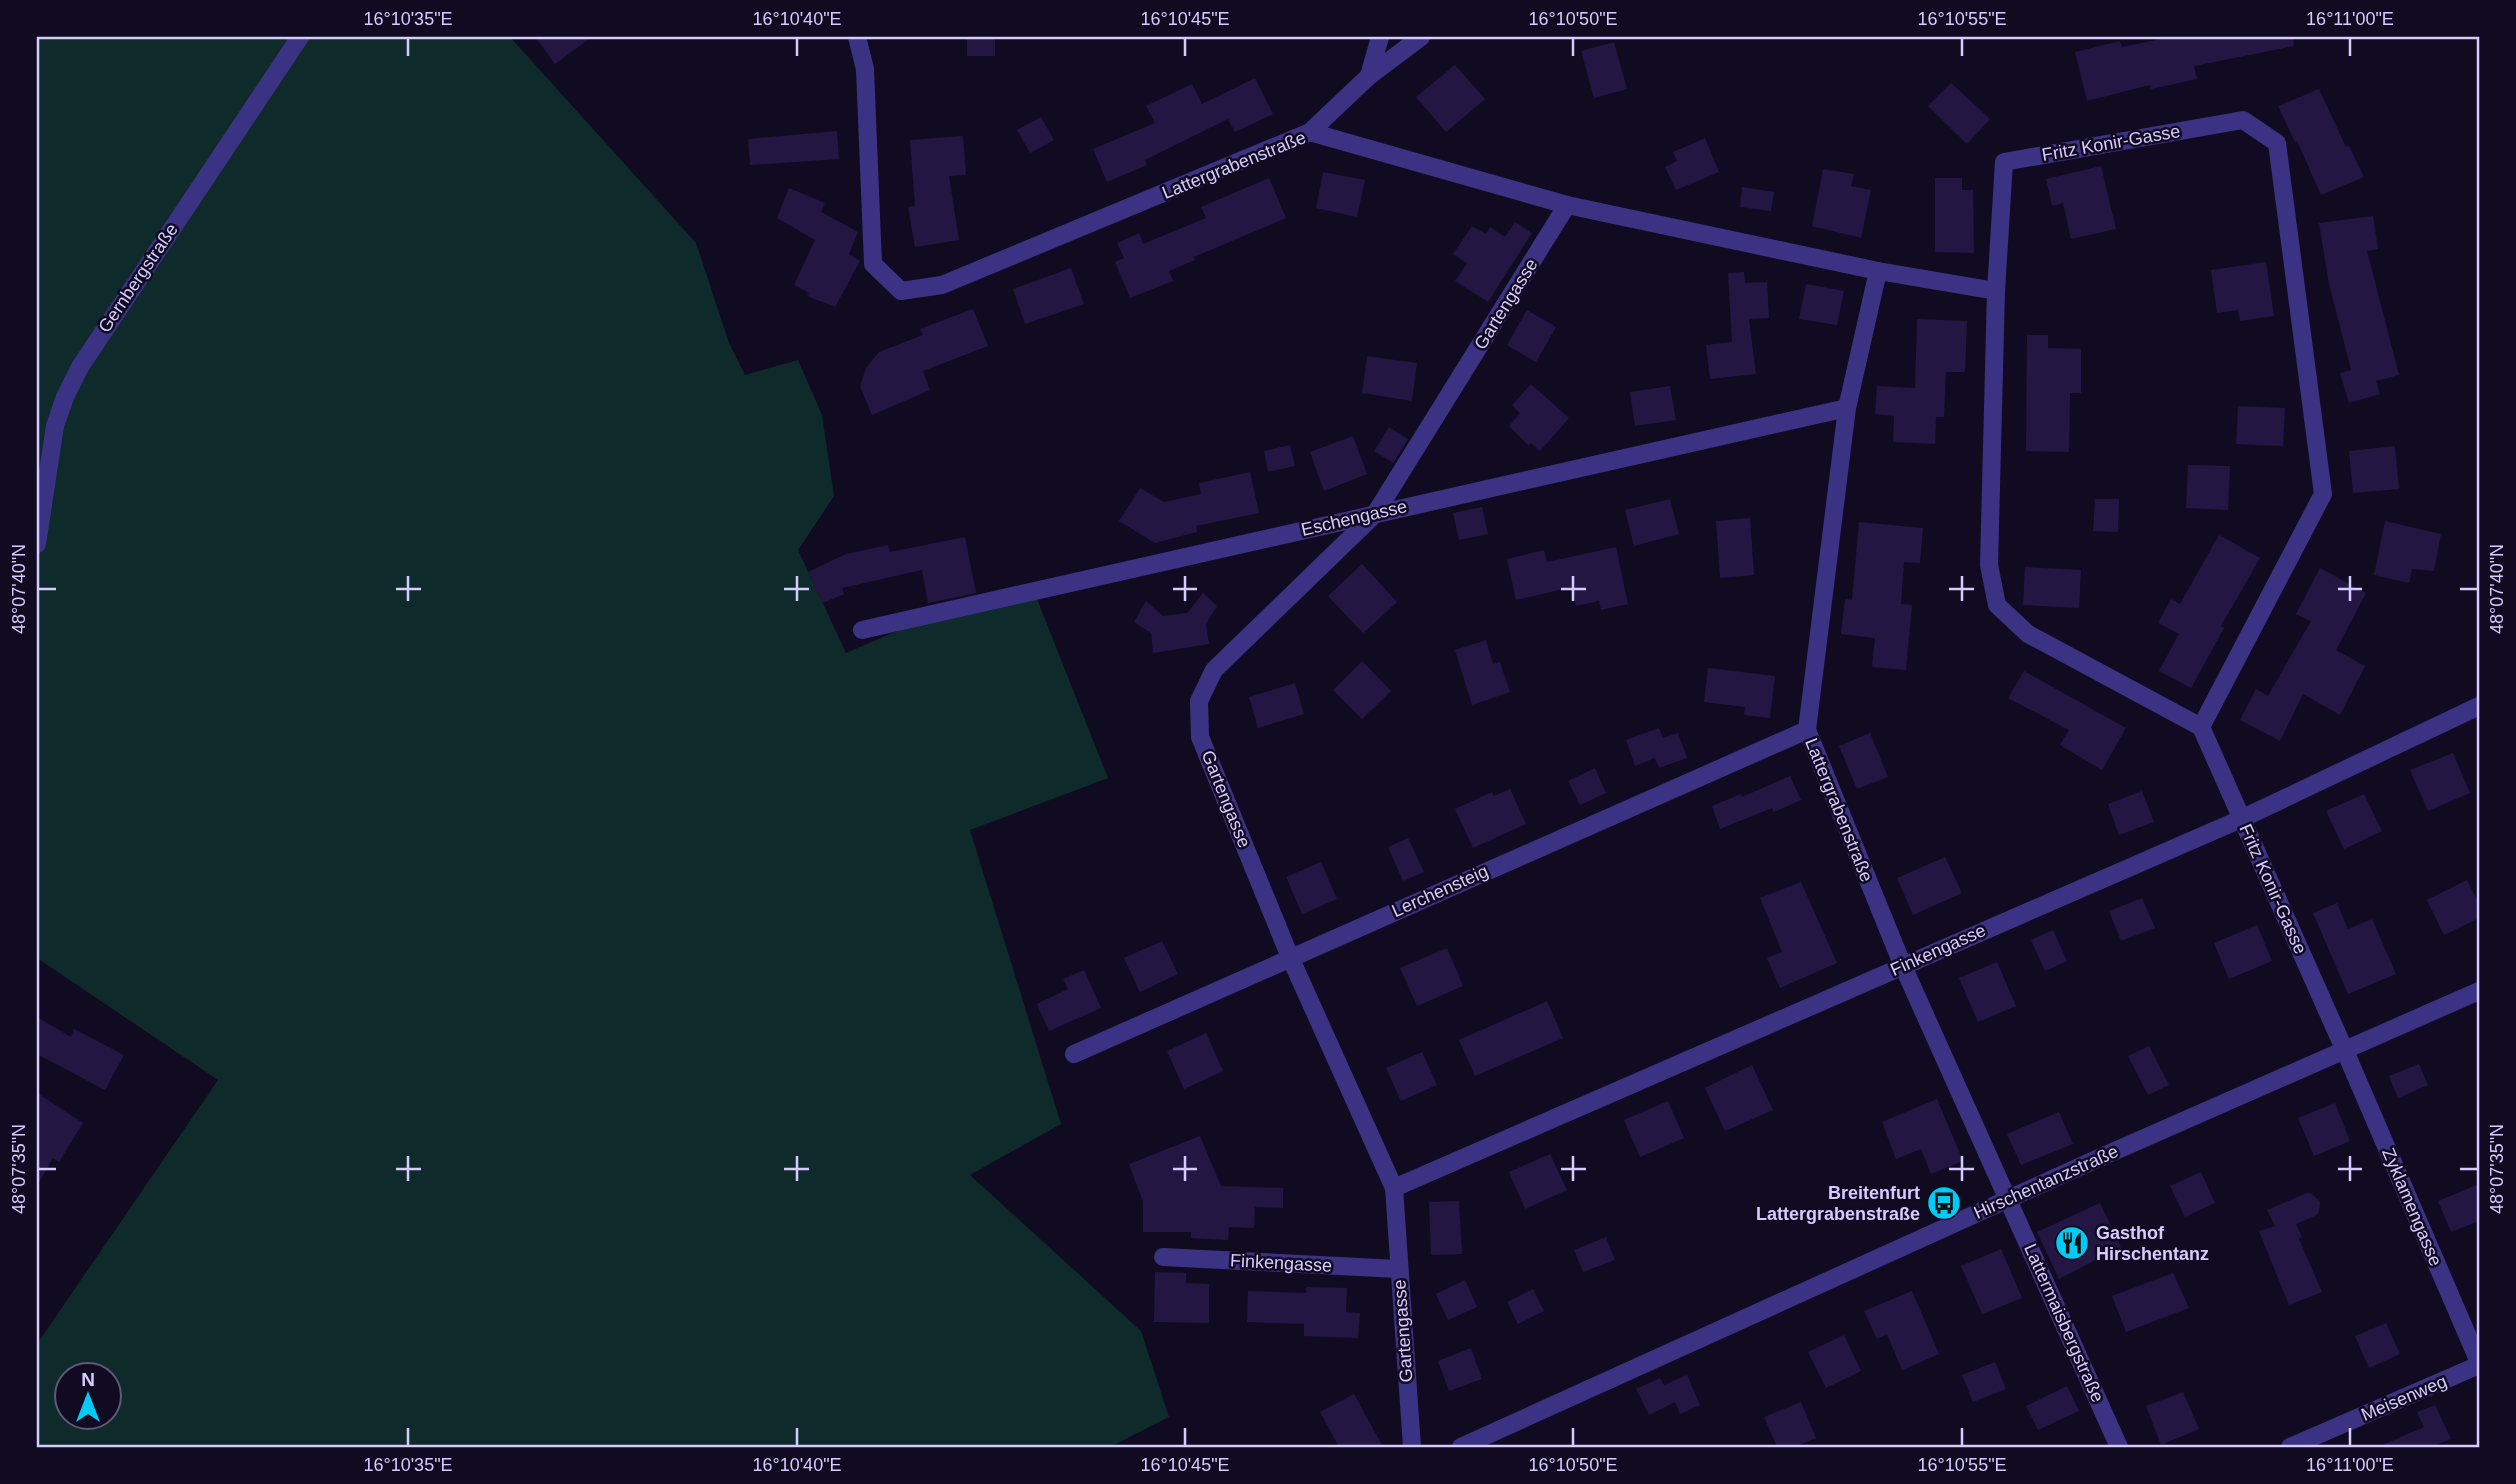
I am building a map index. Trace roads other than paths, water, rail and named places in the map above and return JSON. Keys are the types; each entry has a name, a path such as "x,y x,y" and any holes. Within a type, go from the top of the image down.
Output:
{"street":[{"name":"Gernbergstraße","path":"37,544 55,426 65,397 80,367 300,37"},
{"name":"Lattergrabenstraße","path":"857,37 865,69 873,264 901,291 942,285 1310,132 1567,205 1878,271 1996,291"},
{"path":"1369,76 1380,37"},
{"path":"1310,132 1369,76 1421,37"},
{"name":"Fritz Konir-Gasse","path":"2201,727 2323,494 2277,143 2243,120 2004,162 1996,291 1989,565 1997,605 2028,634 2201,727 2345,1051"},
{"name":"Gartengasse","path":"1412,1447 1394,1188 1290,957 1200,737 1199,701 1214,670 1375,514 1567,205"},
{"name":"Lattergrabenstraße","path":"1878,271 1847,408 1807,730 1903,966 2009,1199"},
{"name":"Eschengasse","path":"862,630 1847,408"},
{"name":"Finkengasse","path":"1394,1188 2241,819 2479,706"},
{"name":"Lerchensteig","path":"1074,1054 1807,730"},
{"name":"Hirschentanzstraße","path":"1461,1447 2009,1199 2479,991"},
{"name":"Zyklamengasse","path":"2345,1051 2479,1364"},
{"name":"Lattermaisbergstraße","path":"2009,1199 2119,1447"},
{"name":"Finkengasse","path":"1163,1257 1398,1269"},
{"name":"Meisenweg","path":"2290,1447 2479,1364"}],"place":[{"name":"Breitenfurt Lattergrabenstraße","path":"1944,1203"},
{"name":"Gasthof Hirschentanz","path":"2072,1243"}]}
